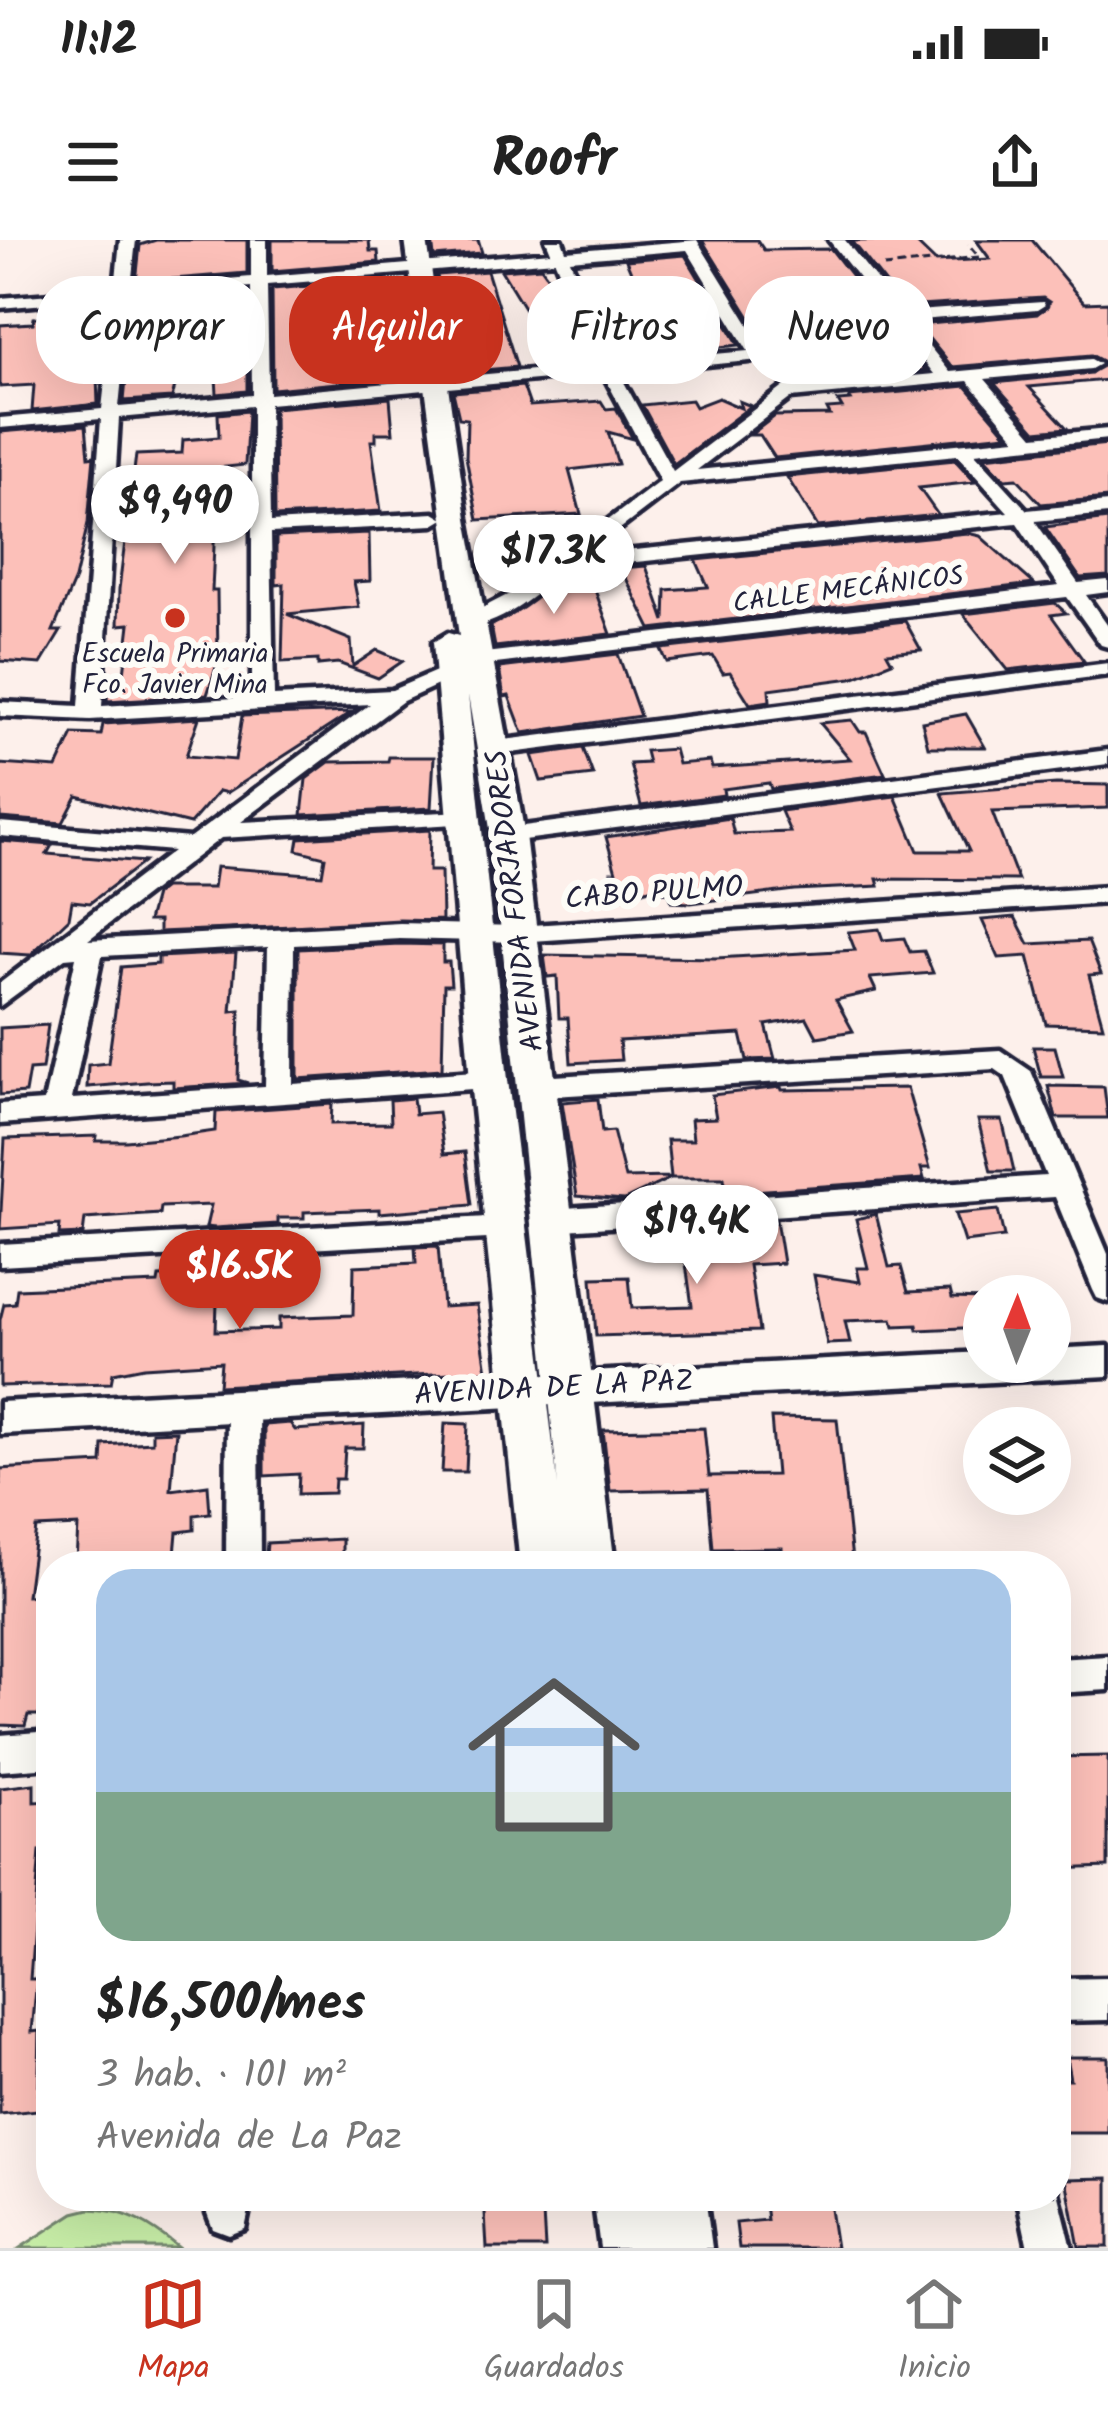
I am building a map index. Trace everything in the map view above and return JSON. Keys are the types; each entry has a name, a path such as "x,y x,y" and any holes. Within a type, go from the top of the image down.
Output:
{"main road":[{"name":"AVENIDA FORJADORES","path":"408,256 425,385 470,622 463,663 465,818 505,1227 587,1551"},
{"name":"AVENIDA FORJADORES","path":"425,385 434,519 463,663 496,748 537,1087 550,1220 544,1551"},
{"path":"626,2211 631,2248"},
{"path":"676,2211 681,2248"}],"street":[{"path":"125,276 128,240"},
{"path":"260,240 260,276"},
{"path":"837,240 865,276"},
{"path":"265,282 408,256 691,242 744,330"},
{"path":"0,304 36,301"},
{"path":"933,320 1037,305"},
{"path":"933,362 946,378"},
{"path":"787,393 1091,364"},
{"path":"0,423 527,376"},
{"path":"973,376 1028,440"},
{"path":"90,713 113,384"},
{"path":"263,384 263,705"},
{"path":"617,384 668,479"},
{"path":"470,622 520,596 799,384"},
{"path":"668,479 1108,434"},
{"path":"960,447 1022,517 1069,591 1108,640"},
{"path":"558,564 1108,508"},
{"path":"263,527 434,519"},
{"name":"CALLE MECÁNICOS","path":"463,663 1108,586"},
{"path":"0,998 191,845 395,696 463,663"},
{"path":"496,748 1108,669"},
{"path":"0,709 90,713 395,696"},
{"path":"508,835 1108,757"},
{"path":"214,831 465,818"},
{"path":"0,829 191,845"},
{"name":"CABO PULMO","path":"0,962 90,951 400,931 517,934 1108,895"},
{"path":"279,1095 281,939"},
{"path":"56,1109 90,951"},
{"path":"537,1087 988,1058 1011,1064 1108,1290"},
{"path":"0,1114 489,1080"},
{"path":"550,1220 1063,1186"},
{"path":"0,1255 505,1227"},
{"name":"AVENIDA DE LA PAZ","path":"0,1418 1108,1361"},
{"path":"243,1405 243,1551"},
{"path":"1071,1675 1108,1673"},
{"path":"0,1753 36,1750"},
{"path":"1071,2000 1108,1999"},
{"path":"1042,2211 1050,2248"}],"path":[{"path":"860,270 980,257 968,244"}],"green space":[{"path":"116,2212 159,2232 179,2248 20,2248 74,2213"}],"building":[{"path":"156,240 247,240 247,273 137,276 140,245"},
{"path":"272,240 369,240 370,251 378,251 379,262 272,271"},
{"path":"432,240 478,240 482,253 434,257"},
{"path":"702,240 757,240 764,250 831,249 852,276 744,276 744,308"},
{"path":"913,240 936,262 990,259 976,240 1032,240 1084,303 1108,302 1108,380 1029,387 1067,428 1036,431 994,383 1091,373 1104,362 1091,355 952,367 933,344 933,324 1037,314 1049,302 1043,298 933,305 933,276 880,276 852,241"},
{"path":"685,255 698,276 633,276 626,260"},
{"path":"541,267 547,276 527,276 527,312 501,270"},
{"path":"487,271 489,276 437,276"},
{"path":"289,288 289,384 327,384 273,389 272,289"},
{"path":"720,313 739,345 720,347"},
{"path":"34,318 36,384 97,384 98,404 32,411 34,385 0,387 0,325 33,323"},
{"path":"503,322 517,367 503,368"},
{"path":"126,384 176,384 172,398 124,401"},
{"path":"216,384 247,384 247,391 217,394"},
{"path":"523,386 530,406 601,401 606,409 616,408 633,439 608,432 618,464 569,470 581,514 478,520 466,457 467,419 459,418 453,392"},
{"path":"966,386 1007,434 775,458 760,435 750,435 775,416 830,415 827,409 842,408 838,401 851,400 849,397"},
{"path":"390,398 393,433 376,433 376,441 371,441 381,511 275,517 274,408"},
{"path":"718,398 741,408 739,401 751,406 674,464 642,405 691,400 695,407"},
{"name":"Escuela Primaria Fco. Javier Mina","path":"248,411 245,465 217,468 221,523 215,523 212,591 217,591 218,661 207,695 107,701 108,683 123,682 130,624 118,625 119,589 136,455 182,453 183,440 219,437 218,414"},
{"path":"86,425 89,457 94,456 88,523 75,579 53,631 61,631 41,664 0,661 0,432"},
{"path":"1108,444 1108,498 1041,504 1017,478 1005,479 984,457"},
{"path":"955,460 975,482 919,488 938,515 818,527 787,477"},
{"path":"1108,519 1108,576 1080,578 1045,527"},
{"path":"369,533 370,581 354,582 359,607 287,614 351,640 353,666 377,650 403,661 378,678 338,663 282,662 284,584 276,585 276,537"},
{"path":"967,533 980,536 1034,584 651,629 621,568 646,566 665,621 666,590 708,587 696,560"},
{"path":"591,579 611,634 495,647 491,626 557,584"},
{"path":"1055,603 1066,613 1051,615 1084,661 1008,670 963,614"},
{"path":"905,621 921,650 887,653 892,662 852,678 769,689 770,701 750,704 730,672 723,673 713,656 667,662 661,649"},
{"path":"618,654 640,716 523,733 509,696 504,697 499,668"},
{"path":"352,712 227,793 219,791 190,824 77,796 63,823 0,818 0,764 57,768 73,734 101,735 103,724 199,718 186,756 235,760 242,716"},
{"path":"966,714 985,747 928,747 922,722"},
{"path":"852,720 860,732 866,732 885,774 771,789 769,783 723,789 724,795 641,806 630,764 648,763 645,751 674,749 678,764 710,761 712,768 850,759 820,723"},
{"path":"583,748 593,775 541,781 532,755"},
{"path":"389,757 434,757 431,808 302,815 306,779 329,762 388,761"},
{"path":"1108,785 1108,808 992,812 1018,880 877,879 879,886 794,890 691,903 672,902 669,892 654,893 652,888 615,900 611,872 616,872 606,837 730,818 734,834 790,832 781,811 895,796 918,851 969,851 942,793"},
{"path":"430,830 429,871 441,871 442,920 159,932 159,921 148,921 155,895 164,888 213,888 216,867 322,875 325,857 297,850 299,838"},
{"path":"0,841 52,845 47,854 144,862 90,903 72,901 69,918 30,955 0,953"},
{"path":"1015,917 1029,944 1088,941 1101,974 1089,975 1103,1026 1046,1024 1028,956 999,958 982,920"},
{"path":"879,929 883,940 904,938 910,952 924,951 933,973 870,978 876,991 836,1000 853,1031 817,1037 807,1018 766,1025 775,1059 747,1060 741,1034 619,1041 621,1060 571,1063 568,1018 559,1018 557,976 547,977 544,955 716,958 855,950 848,932"},
{"path":"443,945 443,962 449,962 442,1069 298,1079 298,949"},
{"path":"236,953 231,1011 240,1010 238,1080 248,1083 173,1088 173,1081 87,1087 88,1065 108,1063 121,967 158,964 158,957"},
{"path":"48,1025 42,1069 29,1070 25,1093 0,1095 0,1028"},
{"path":"1033,1047 1055,1047 1063,1077 1041,1077"},
{"path":"1048,1086 1104,1087 1108,1118 1056,1118"},
{"path":"781,1087 907,1088 930,1168 921,1168 924,1179 726,1193 724,1178 671,1178 624,1200 577,1196 562,1102 598,1099 602,1132 613,1131 625,1178 671,1177 667,1140 693,1140 691,1119 716,1118 712,1095"},
{"path":"413,1098 415,1114 438,1112 444,1154 465,1152 472,1205 379,1213 379,1209 304,1212 304,1218 278,1218 278,1224 215,1228 206,1227 211,1205 161,1207 160,1214 85,1219 83,1234 59,1235 60,1225 0,1229 5,1139 97,1136 96,1141 126,1141 180,1136 215,1131 216,1112 332,1104 331,1124 391,1123 390,1100"},
{"path":"978,1120 1002,1120 1014,1171 991,1171"},
{"path":"998,1210 1004,1237 964,1242 955,1214"},
{"path":"876,1214 889,1267 901,1266 908,1292 950,1290 952,1298 963,1298 963,1328 918,1330 917,1325 894,1326 892,1319 845,1321 850,1343 827,1344 814,1275 860,1282 857,1268 868,1268 856,1219"},
{"path":"776,1220 783,1263 749,1265 759,1331 596,1336 592,1278 629,1277 632,1308 692,1306 683,1243 670,1235 731,1233 730,1223"},
{"path":"438,1246 443,1307 477,1305 487,1371 219,1386 221,1362 144,1367 113,1373 111,1383 0,1386 0,1320 4,1304 15,1303 17,1289 158,1283 159,1277 218,1274 216,1331 279,1329 279,1318 353,1315 354,1266 416,1263 415,1247"},
{"path":"278,1255 279,1280 225,1284 226,1258"},
{"path":"771,1418 837,1419 851,1551 713,1549 708,1489 610,1491 603,1430 704,1428 709,1476 776,1475"},
{"path":"290,1423 295,1430 364,1425 363,1448 345,1448 343,1479 335,1479 334,1493 298,1494 299,1474 264,1476 264,1425"},
{"path":"445,1423 468,1424 466,1472 442,1472"},
{"path":"176,1431 171,1490 208,1485 210,1513 194,1515 194,1530 177,1532 175,1551 77,1551 78,1526 36,1528 27,1596 36,1596 36,1715 28,1715 25,1726 0,1725 0,1469 102,1463 103,1445 152,1442 152,1432"},
{"path":"342,1539 342,1551 266,1551 267,1543"},
{"path":"1108,1756 1108,1867 1071,1868 1071,1757"},
{"path":"34,1784 36,1802 30,1979 36,1979 32,2032 36,2032 36,2110 0,2114 0,1788"},
{"path":"1071,2057 1108,2057 1108,2133 1071,2133"},
{"path":"1108,2178 1108,2247 1079,2247 1071,2179"},
{"path":"485,2211 543,2211 545,2248 487,2248"},
{"path":"766,2211 830,2211 836,2248 739,2248 736,2223 767,2220"}],"place":[{"name":"Escuela Primaria Fco. Javier Mina","path":"175,618"}]}
